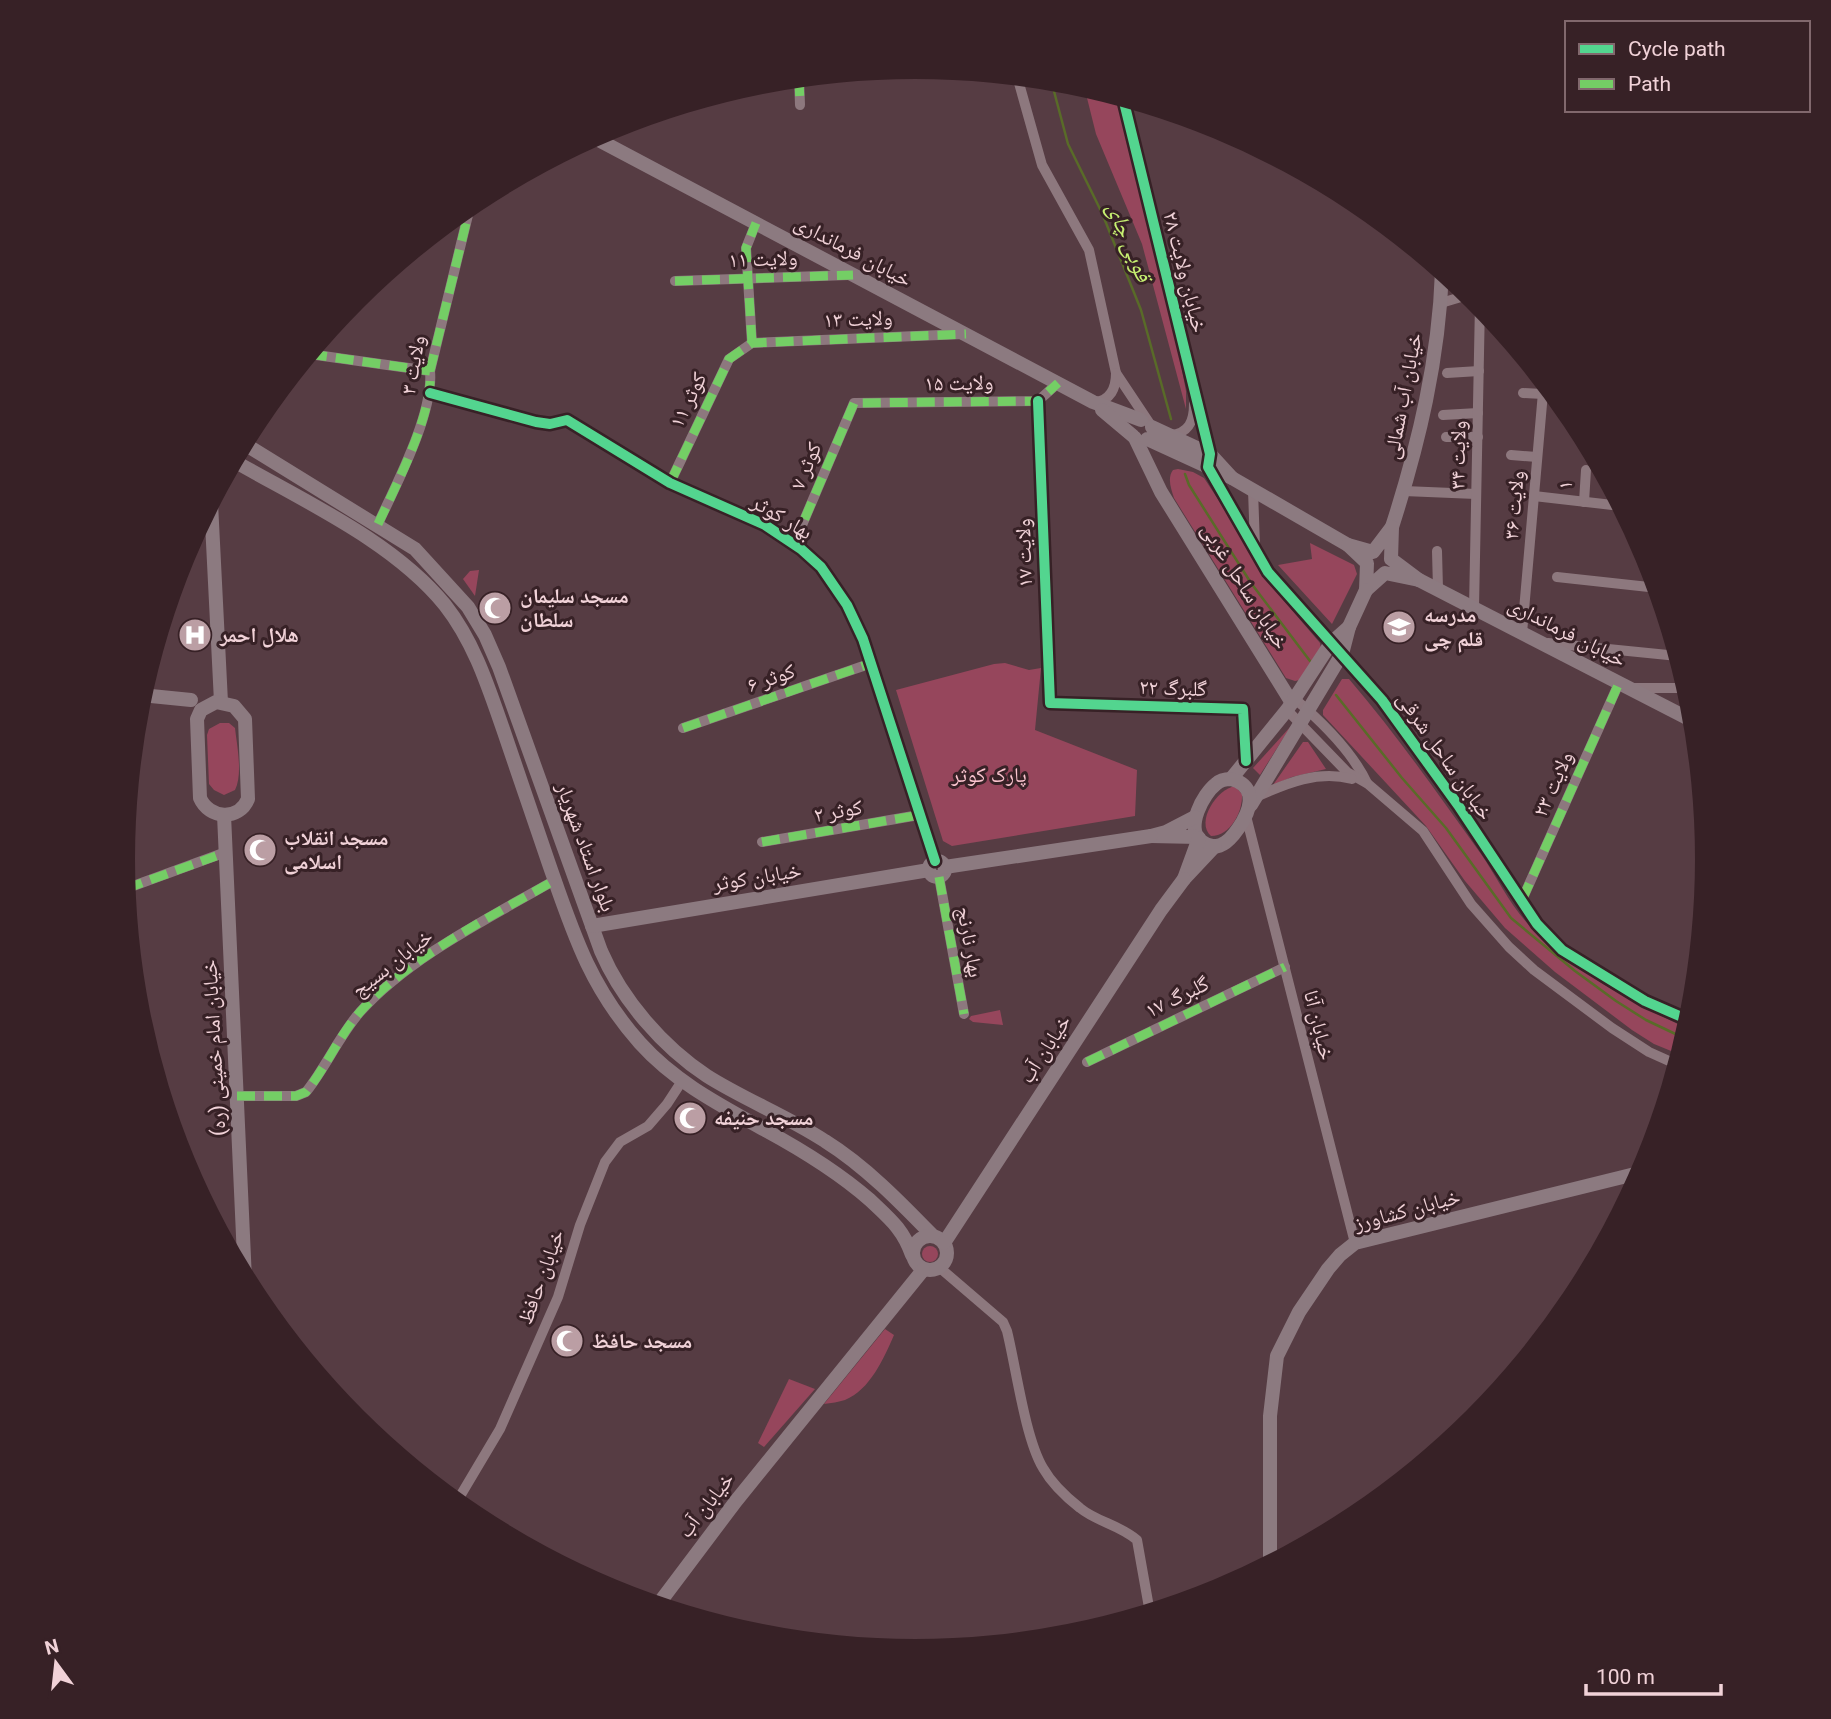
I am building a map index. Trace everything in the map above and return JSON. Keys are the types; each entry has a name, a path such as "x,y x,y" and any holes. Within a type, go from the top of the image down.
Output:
{"main road":[{"name":"خیابان فرمانداری","path":"605,143 1058,383 1145,432 1209,461"},
{"name":"خیابان آب شمالی","path":"1388,566 1392,527 1424,417 1442,283"},
{"name":"خیابان فرمانداری","path":"1145,432 1170,435 1232,478 1370,557"},
{"name":"خیابان ساحل غربی","path":"1145,432 1161,492 1291,704"},
{"name":"خیابان ساحل غربی","path":"1145,432 1161,492"},
{"name":"بلوار استاد شهریار","path":"252,448 415,549 450,585 477,621 499,667 606,963 624,994 658,1033 691,1064 717,1082 825,1141 865,1170 938,1240"},
{"name":"بلوار استاد شهریار","path":"241,465 369,539 414,573 445,605 464,634 483,672 579,949 605,998 639,1042 682,1081 725,1109 812,1157 848,1183 900,1228 912,1255"},
{"path":"212,521 219,702"},
{"path":"369,539 378,524"},
{"name":"خیابان آب شمالی","path":"1370,557 1392,527"},
{"path":"1370,557 1385,551 1388,566"},
{"path":"1370,557 1374,573 1388,566"},
{"path":"1251,806 1251,798 1245,785 1231,779 1224,780 1213,786 1195,817 1194,831 1198,838 1215,846 1229,841 1251,806 1305,717 1366,590 1370,557"},
{"name":"خیابان فرمانداری","path":"1388,566 1438,589 1682,715"},
{"path":"1366,590 1388,566"},
{"path":"1231,779 1337,649"},
{"path":"152,696 191,700"},
{"path":"219,702 234,706 245,719 248,799 244,807 237,812 224,815 211,812 200,798 197,742 198,714 208,705 219,702"},
{"path":"530,809 548,803"},
{"name":"خیابان امام خمینی (ره)","path":"224,815 245,1260"},
{"name":"خیابان کوثر","path":"592,926 1151,836 1166,832 1195,817"},
{"name":"خیابان کوثر","path":"1151,836 1198,838"},
{"name":"خیابان آب","path":"1184,879 1198,838"},
{"name":"خیابان آب","path":"938,1240 1154,920 1184,879 1215,846"},
{"path":"682,1081 691,1064"},
{"name":"خیابان کشاورز","path":"1270,1555 1270,1416 1277,1356 1299,1312 1340,1255 1355,1243 1629,1175"},
{"path":"922,1237 938,1240 946,1248 946,1259 940,1268 923,1270 912,1255 918,1241 922,1237"},
{"name":"خیابان آب","path":"663,1598 736,1501 923,1270"}],"street":[{"path":"1020,85 1042,165 1089,250 1116,373 1116,382 1109,397 1101,402 1093,402"},
{"path":"799,88 800,105"},
{"name":"خیابان ولایت ۲۸","path":"1125,107 1209,461"},
{"name":"ولایت ۳","path":"378,524 409,455 430,393 430,371 467,221"},
{"path":"752,342 746,248 756,223"},
{"name":"ولایت ۱۱","path":"675,281 853,275"},
{"path":"1441,303 1458,298"},
{"name":"ولایت ۳۴","path":"1474,608 1480,320"},
{"name":"ولایت ۱۳","path":"752,342 966,334"},
{"name":"کوثر ۱۱","path":"670,483 729,359 752,342"},
{"path":"320,356 430,371"},
{"path":"1447,373 1479,371"},
{"path":"1116,373 1145,432"},
{"path":"1038,401 1058,383"},
{"name":"خیابان ولایت ۲۸","path":"1170,435 1181,433 1191,425 1194,413 1193,389"},
{"name":"بهار کوثر","path":"430,393 536,422 550,424 567,420 670,483 752,518 811,557 831,580 854,618 872,663 937,869"},
{"path":"1524,393 1542,394"},
{"name":"ولایت ۳۶","path":"1522,633 1543,395"},
{"name":"ولایت ۱۵","path":"853,403 1038,401"},
{"name":"ولایت ۱۷","path":"1038,401 1050,703"},
{"name":"کوثر ۷","path":"793,544 853,403"},
{"path":"1443,415 1478,413"},
{"path":"1446,437 1478,437"},
{"path":"1511,455 1537,457"},
{"name":"خیابان ساحل شرقی","path":"1209,461 1268,572 1382,700 1458,805 1537,924 1562,950 1645,1001 1680,1016"},
{"name":"۱","path":"1584,502 1586,470"},
{"path":"1253,489 1255,550"},
{"path":"1404,491 1476,494"},
{"path":"1534,496 1611,505"},
{"path":"1437,551 1438,589"},
{"path":"1557,578 1647,587"},
{"path":"1540,642 1669,655"},
{"name":"کوثر ۶","path":"683,728 872,663"},
{"path":"1624,685 1677,687"},
{"name":"ولایت ۲۳","path":"1522,900 1624,685"},
{"path":"191,700 219,702"},
{"path":"191,700 198,714"},
{"name":"گلبرگ ۲۲","path":"1050,703 1243,709 1246,761"},
{"path":"1291,704 1305,717 1348,772 1368,784 1423,831 1471,904 1508,947 1525,963 1612,1028 1649,1052 1670,1061"},
{"path":"1251,806 1293,782 1319,775 1340,776 1368,784"},
{"name":"خیابان آنا","path":"1251,806 1285,967 1355,1243"},
{"name":"کوثر ۲","path":"762,842 919,815"},
{"path":"135,884 226,852"},
{"name":"بهار نارنج","path":"937,869 964,1014"},
{"name":"خیابان بسیج","path":"237,1096 296,1096 306,1092 358,1014 381,991 419,961 555,880"},
{"name":"گلبرگ ۱۷","path":"1087,1062 1285,967"},
{"name":"خیابان حافظ","path":"461,1494 500,1429 558,1297 580,1225 605,1162 620,1142 648,1126 682,1081"},
{"path":"940,1268 1003,1322 1038,1458 1047,1474 1065,1495 1083,1510 1137,1540 1148,1604"}],"green space":[{"path":"1087,98 1119,105 1170,307 1186,391 1186,409 1142,244 1096,134"},
{"path":"1178,469 1204,478 1235,525 1261,574 1320,643 1321,649 1300,680 1286,678 1174,498 1170,476 1173,470"},
{"path":"1310,543 1354,565 1357,574 1332,624 1278,565 1312,559"},
{"path":"479,570 475,596 463,579 470,571"},
{"name":"پارک کوثر","path":"1005,663 1029,670 1041,668 1035,730 1137,770 1135,816 952,846 943,841 896,690"},
{"path":"1342,679 1349,679 1401,743 1481,854 1522,917 1564,957 1583,971 1678,1024 1672,1051 1632,1030 1555,972 1505,928 1465,881 1426,826 1323,715 1323,710"},
{"path":"220,723 229,723 235,728 239,760 239,776 235,790 224,795 209,784 207,735 209,729"},
{"path":"1291,726 1260,775 1253,768"},
{"path":"1303,742 1308,742 1326,769 1292,777 1273,785"},
{"path":"1235,786 1242,794 1238,815 1224,832 1211,836 1205,823 1210,807 1221,793"},
{"path":"1000,1010 1003,1025 973,1022 969,1019 971,1016"},
{"path":"930,1246 938,1254 930,1262 922,1254"},
{"path":"885,1329 894,1335 869,1381 845,1400 824,1404"},
{"path":"789,1379 815,1389 764,1447 758,1443"}],"waterway":[{"name":"قوبی چای","path":"1054,92 1068,144 1102,213 1141,310 1171,419"},
{"name":"قوبی چای","path":"1185,474 1189,485 1251,583 1310,661"},
{"name":"قوبی چای","path":"1336,695 1446,828 1511,918 1616,1001 1676,1034"}],"marked path":[{"path":"799,88 800,105"},
{"path":"378,524 420,428 430,388 430,371 467,221"},
{"path":"752,343 746,248 756,223"},
{"path":"675,281 853,275"},
{"path":"670,483 729,359 752,343 966,334"},
{"path":"320,356 430,371"},
{"path":"794,544 854,403 1038,401 1058,383"},
{"path":"683,728 872,663"},
{"path":"1522,900 1619,683"},
{"path":"762,842 919,815"},
{"path":"135,885 216,856"},
{"path":"939,877 964,1014"},
{"path":"237,1096 296,1096 306,1092 352,1021 402,973 452,939 555,880"},
{"path":"1087,1062 1285,967"}],"cycle path":[{"path":"1125,107 1210,454 1208,467 1268,572 1382,700 1458,805 1537,924 1562,950 1645,1001 1680,1016"},
{"path":"430,393 536,422 550,424 567,420 670,483 765,525 801,549 821,567 847,605 863,639 935,861"},
{"path":"1038,401 1050,703 1243,709 1246,761"}],"place":[{"name":"مسجد سلیمان سلطان","path":"495,608"},
{"name":"مدرسه قلم چی","path":"1399,627"},
{"name":"هلال احمر","path":"195,635"},
{"name":"مسجد انقلاب اسلامی","path":"260,850"},
{"name":"مسجد حنیفه","path":"690,1118"},
{"name":"مسجد حافظ","path":"567,1341"}]}
